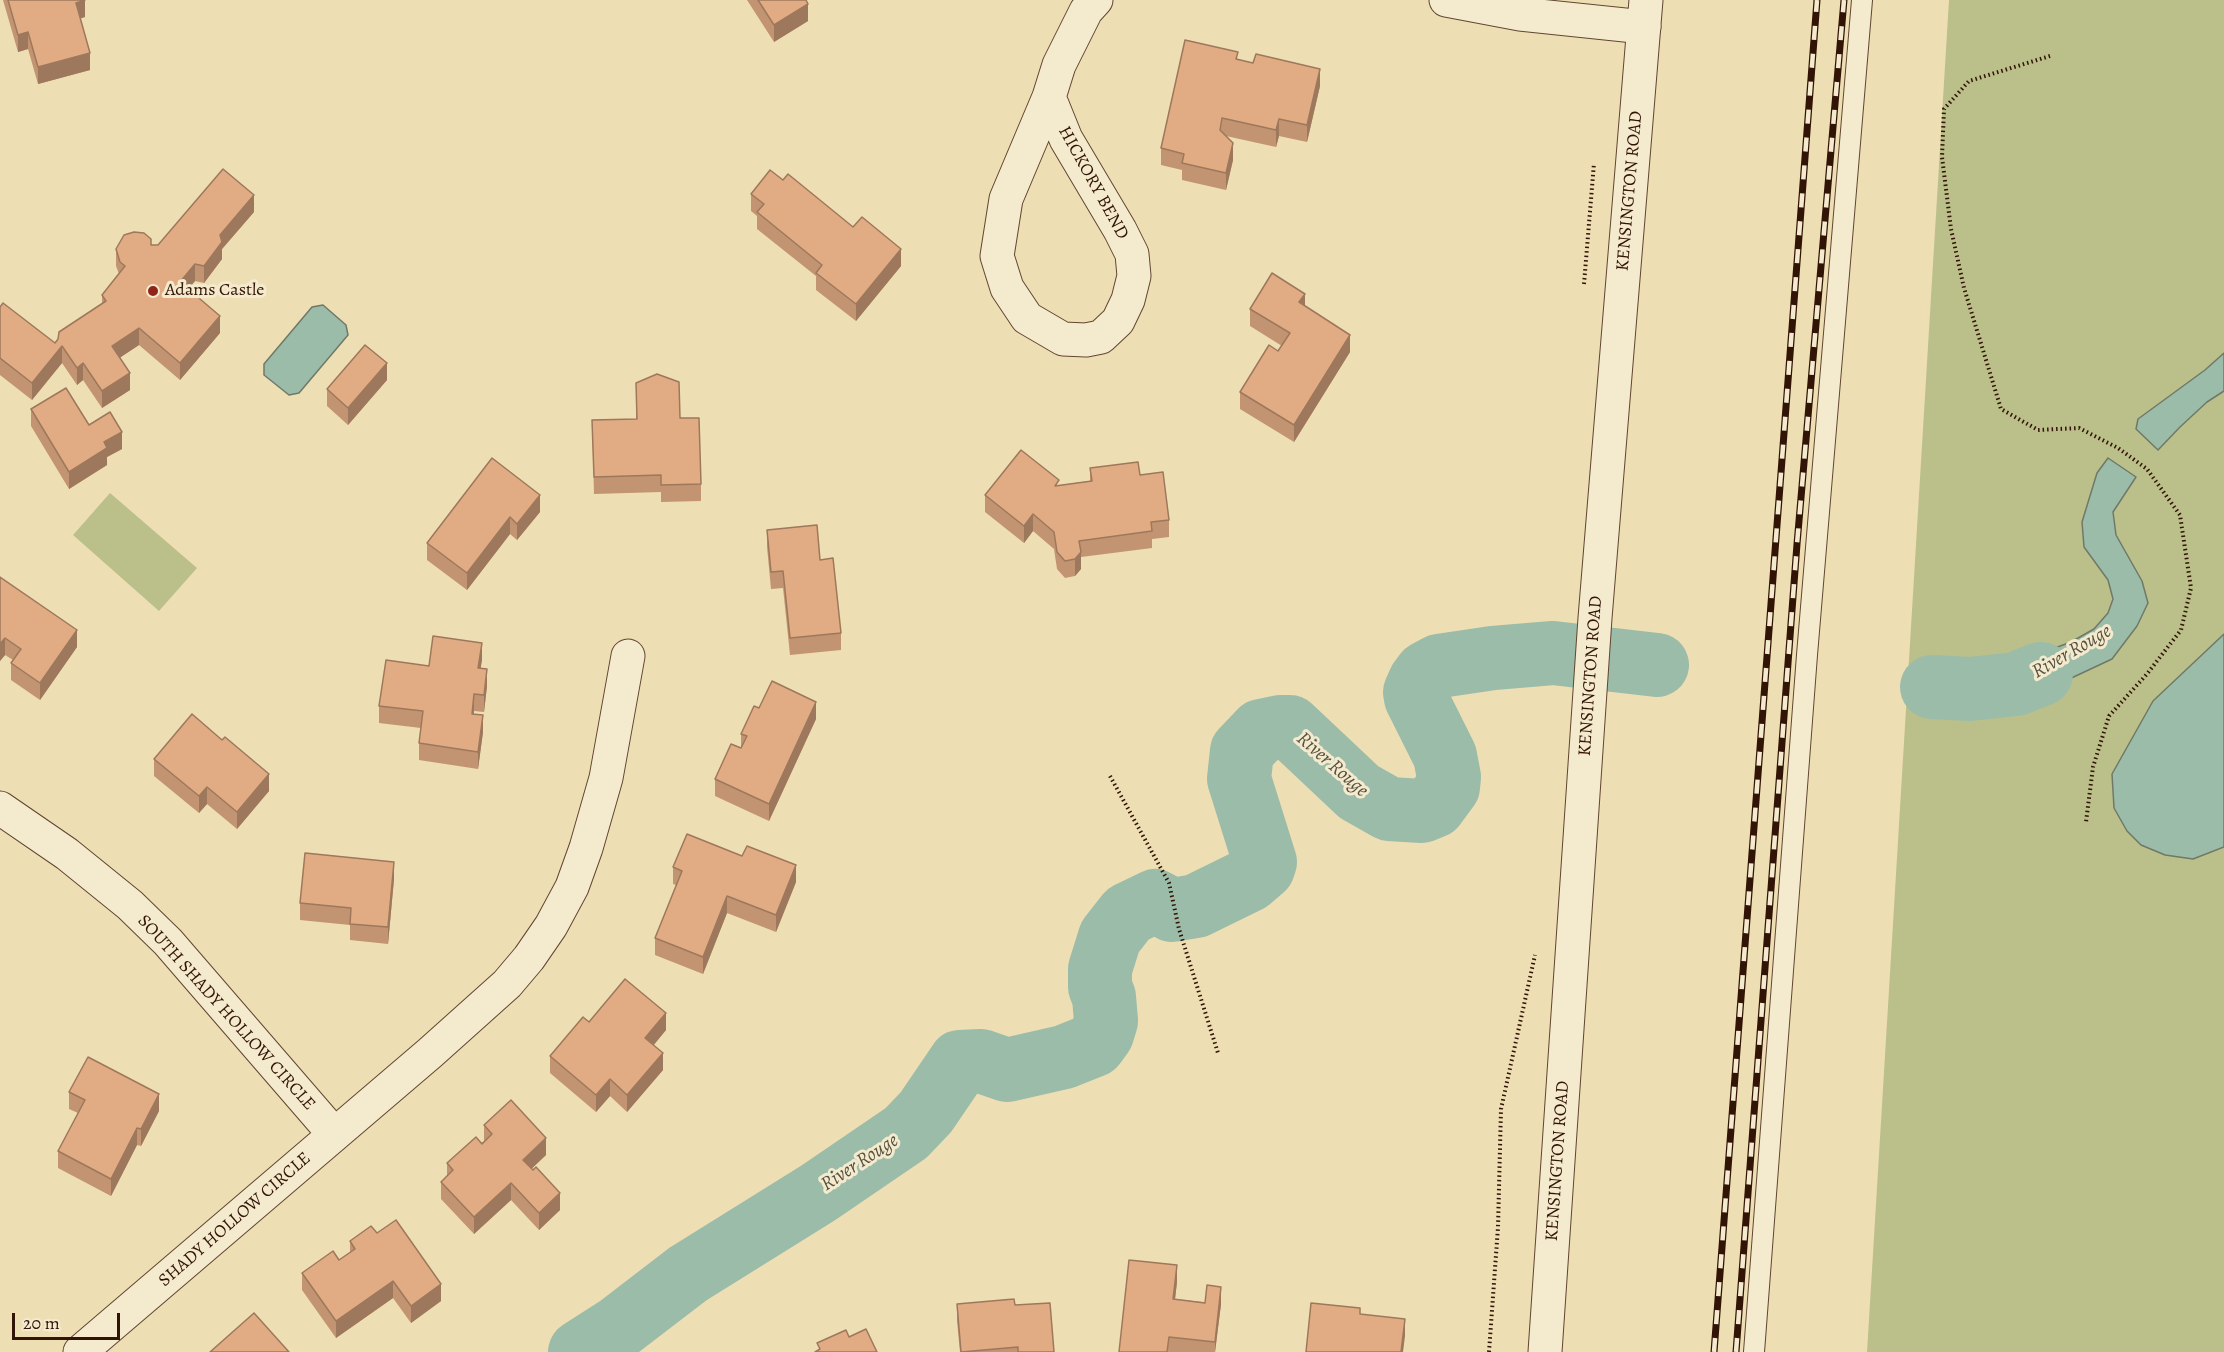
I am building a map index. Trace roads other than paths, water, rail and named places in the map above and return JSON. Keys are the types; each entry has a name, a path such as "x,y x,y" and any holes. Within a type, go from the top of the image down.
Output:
{"street":[{"name":"HICKORY BEND","path":"1049,97 1066,139 1132,254 1134,276 1128,300 1118,321 1101,337 1086,340 1063,339 1027,318 1006,288 997,256 1005,199 1049,97 1059,65 1086,10 1096,0"},
{"path":"1446,0 1520,14 1645,14"},
{"name":"KENSINGTON ROAD","path":"1545,1352 1595,618 1645,14"},
{"name":"SHADY HOLLOW CIRCLE","path":"80,1352 430,1053 507,984 530,957 552,926 572,887 595,819 606,778 628,656"},
{"name":"SOUTH SHADY HOLLOW CIRCLE","path":"0,808 67,854 130,905 168,942 334,1134"}],"lane":[{"path":"1754,1352 1807,655 1862,0"}],"water":[{"path":"323,305 346,325 348,335 299,393 289,395 264,375 264,364 312,307"},
{"path":"2224,353 2224,391 2207,402 2158,450 2136,429 2138,419 2205,370"},
{"path":"2108,458 2136,477 2113,512 2116,535 2142,581 2148,603 2137,626 2112,659 2033,696 1988,701 1954,697 1956,665 2004,667 2071,642 2094,629 2108,613 2113,599 2108,580 2084,547 2082,522 2097,473"},
{"path":"2224,634 2224,847 2193,859 2165,855 2141,845 2127,831 2114,808 2112,774 2153,701"}],"waterway":[{"name":"River Rouge","path":"580,1352 619,1327 688,1274 818,1193 906,1133 926,1112 960,1062 981,1061 1007,1070 1064,1057 1094,1045 1102,1034 1106,1021 1104,997 1100,987 1100,969 1110,937 1128,914 1155,901 1172,910 1196,906 1249,880 1263,868 1265,862 1239,779 1242,751 1261,731 1290,727 1359,792 1389,809 1422,811 1434,806 1448,787 1449,777 1445,756 1416,698 1415,692 1426,673 1439,666 1493,658 1553,653 1657,665"},
{"name":"River Rouge","path":"1932,687 1970,689 2016,684 2041,674"}],"railway":[{"path":"1714,1352 1817,0"},
{"path":"1736,1352 1797,544 1844,0"}],"place":[{"name":"Adams Castle","path":"153,291"}]}
